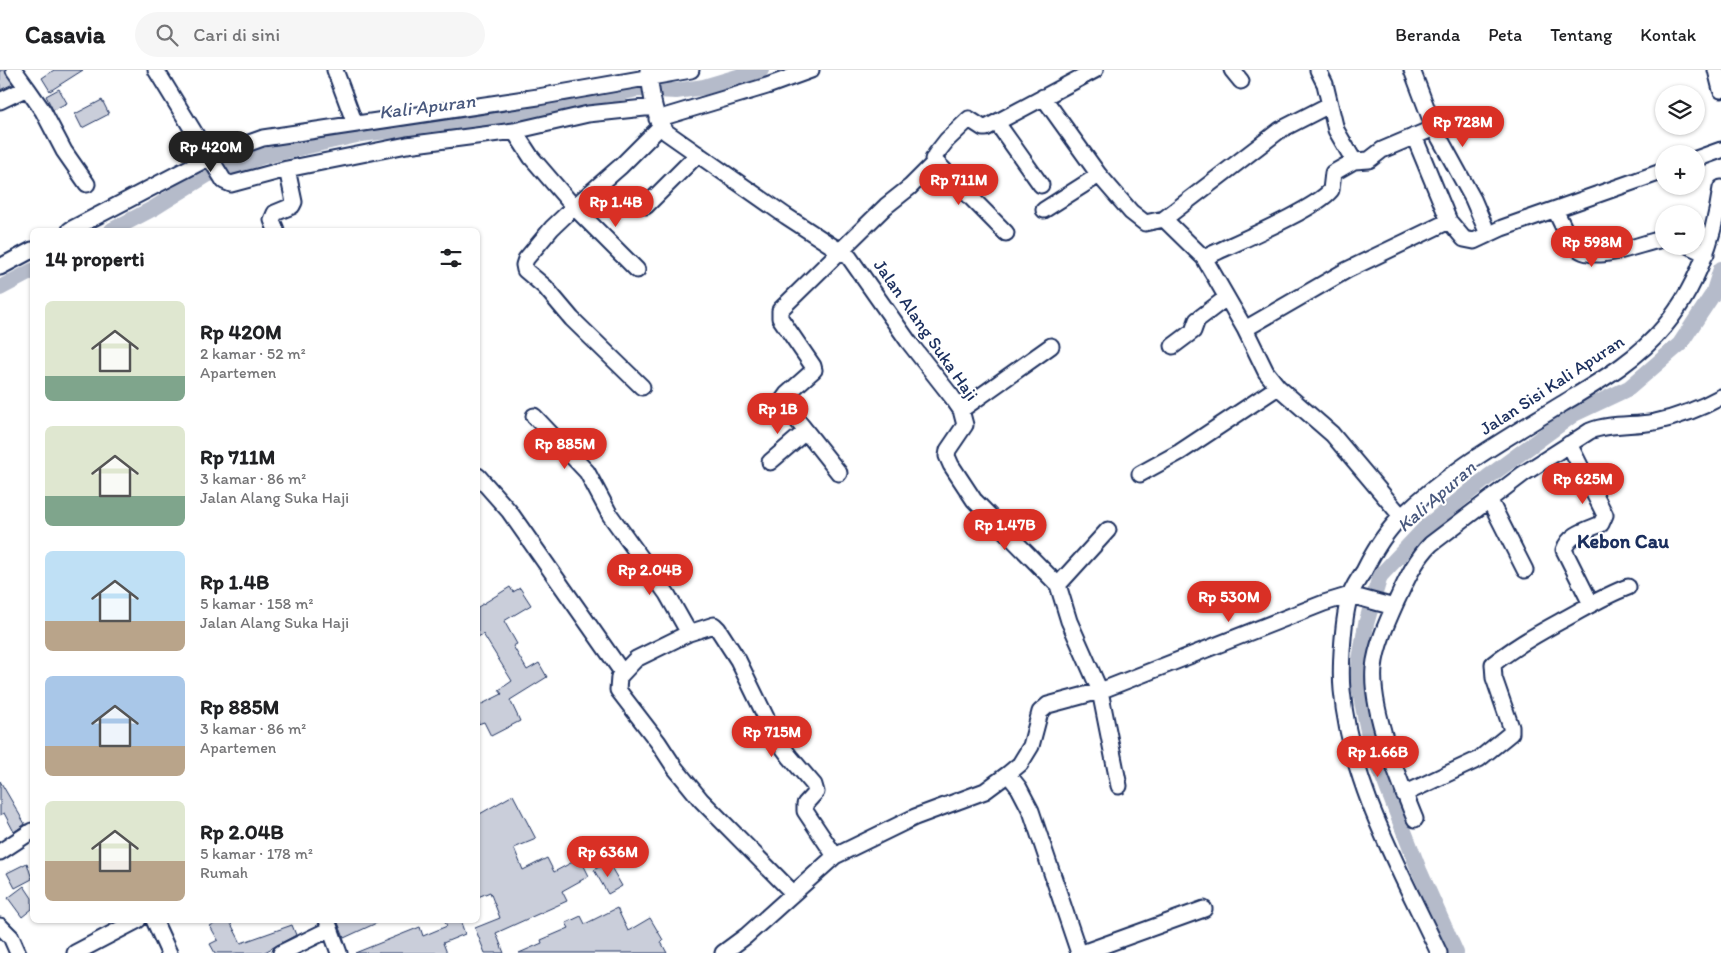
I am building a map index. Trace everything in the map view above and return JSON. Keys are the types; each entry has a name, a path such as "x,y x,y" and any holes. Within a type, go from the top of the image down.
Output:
{"street":[{"path":"14,70 43,111 64,151 87,184"},
{"path":"156,70 224,181 236,183 287,169 407,146 514,131 588,114 656,113 766,86 811,70"},
{"path":"335,70 354,124"},
{"path":"74,228 212,159 263,138 538,97 690,70"},
{"path":"839,473 782,401 787,394 812,372 813,366 780,318 778,312 784,304 886,206 910,188 932,165 933,159 947,140 969,119 983,128 997,123 1095,70"},
{"path":"1318,70 1325,84 1336,130 1354,161"},
{"path":"1412,70 1434,128 1474,198 1488,234"},
{"path":"1716,70 1721,90"},
{"path":"642,387 572,319 545,287 525,270 524,265 526,259 552,228 622,166 656,113 650,77"},
{"path":"0,101 27,88"},
{"path":"1043,97 1099,175 1140,220 1145,223 1164,219 1280,130 1329,105"},
{"name":"Jalan Alang Suka Haji","path":"656,113 666,132 786,216 840,250 858,267 908,341 961,410 965,425 948,450 947,456 950,465 974,500 1058,585 1070,621 1100,691 1119,786"},
{"path":"997,123 1041,184"},
{"path":"1204,258 1270,227 1320,199 1331,190 1333,173 1354,161 1369,160 1382,150 1434,128"},
{"path":"514,131 531,157 574,207 637,270"},
{"path":"1414,136 1449,221 1455,230 1468,241 1655,174"},
{"path":"1705,156 1721,150"},
{"path":"646,206 698,154"},
{"path":"933,159 1006,233"},
{"path":"275,228 272,220 275,213 292,206 294,202 287,169"},
{"path":"1044,210 1099,175"},
{"name":"Jalan Sisi Kali Apuran","path":"1439,953 1388,846 1367,795 1354,751 1342,690 1341,664 1356,597 1378,545 1401,516 1486,451 1628,362 1663,328 1685,299 1706,254 1721,188"},
{"path":"1555,210 1573,244 1588,252 1621,251 1655,242"},
{"path":"1164,219 1204,258 1245,329 1266,372 1278,387 1332,434 1401,516"},
{"path":"1245,329 1347,270 1449,221"},
{"path":"0,266 30,251"},
{"path":"1173,346 1193,331 1197,320 1226,298"},
{"path":"961,410 1051,346"},
{"path":"1140,474 1180,452 1278,387"},
{"path":"1415,819 1389,752 1374,690 1376,658 1389,606 1420,555 1431,544 1490,501 1523,474 1569,444 1601,427 1656,422 1694,410 1721,397"},
{"path":"534,416 587,472 610,515 667,594 689,633"},
{"path":"770,462 806,431"},
{"path":"1569,444 1605,515 1602,524 1569,540 1564,550 1591,604"},
{"path":"480,478 508,511 622,672"},
{"path":"1490,501 1525,570"},
{"path":"1058,585 1108,530"},
{"path":"1404,794 1479,760 1511,733 1511,727 1494,678 1493,664 1513,648 1591,604 1628,587"},
{"path":"723,953 835,856 915,818 985,791 1008,774 1020,764 1031,746 1040,712 1048,705 1100,691 1308,607 1356,597 1389,606"},
{"path":"793,893 701,800 618,690 617,681 622,672 636,659 689,633 709,625 714,625 738,660 776,738 814,785 816,792 806,804 805,811 835,856"},
{"path":"1008,774 1019,788 1031,812 1078,953"},
{"path":"0,852 30,831"},
{"path":"1082,953 1204,909"},
{"path":"75,953 132,923"},
{"path":"155,923 170,953"},
{"path":"281,953 328,924 339,953"},
{"path":"0,926 11,937 18,953"}],"building":[{"path":"0,70 5,70 13,84 0,90"},
{"path":"54,70 83,70 50,91 42,78"},
{"path":"59,89 67,103 53,110 46,96"},
{"path":"102,100 109,114 82,128 75,114"},
{"path":"510,587 513,592 520,588 531,605 504,621 517,644 513,646 527,670 539,663 547,677 510,700 520,721 491,736 484,722 480,723 480,705 502,694 499,690 512,681 483,634 480,636 480,606"},
{"path":"0,781 25,824 14,832 4,813 0,815"},
{"path":"513,795 536,839 514,848 523,870 547,858 554,872 580,858 589,876 562,891 567,901 496,933 504,953 485,953 475,928 500,918 490,892 480,896 480,814"},
{"path":"608,862 622,886 608,894 594,870"},
{"path":"27,863 30,880 15,888 7,873"},
{"path":"24,886 30,895 30,911 22,917 8,898"},
{"path":"617,908 628,931 650,918 663,940 661,942 667,953 519,953 542,943 541,940 569,928 566,923 581,916 585,924"},
{"path":"216,923 231,923 241,943 292,925 296,935 263,953 215,953 210,944 218,940 210,926"},
{"path":"338,923 376,923 344,938"},
{"path":"446,923 461,923 465,934 443,943 447,953 355,953 420,927 423,936 447,926"}],"waterway":[{"name":"Kali Apuran","path":"116,228 154,208 207,175 264,156 361,134 482,120 572,104 637,89 676,91 704,87 761,70"},
{"name":"Kali Apuran","path":"1456,953 1419,870 1371,746 1357,677 1366,624 1380,576 1427,526 1488,477 1574,414 1629,388 1680,344 1713,294 1721,269"},
{"name":"Kali Apuran","path":"0,288 30,272"}],"district":[{"name":"Kebon Cau","path":"1623,541"}]}
